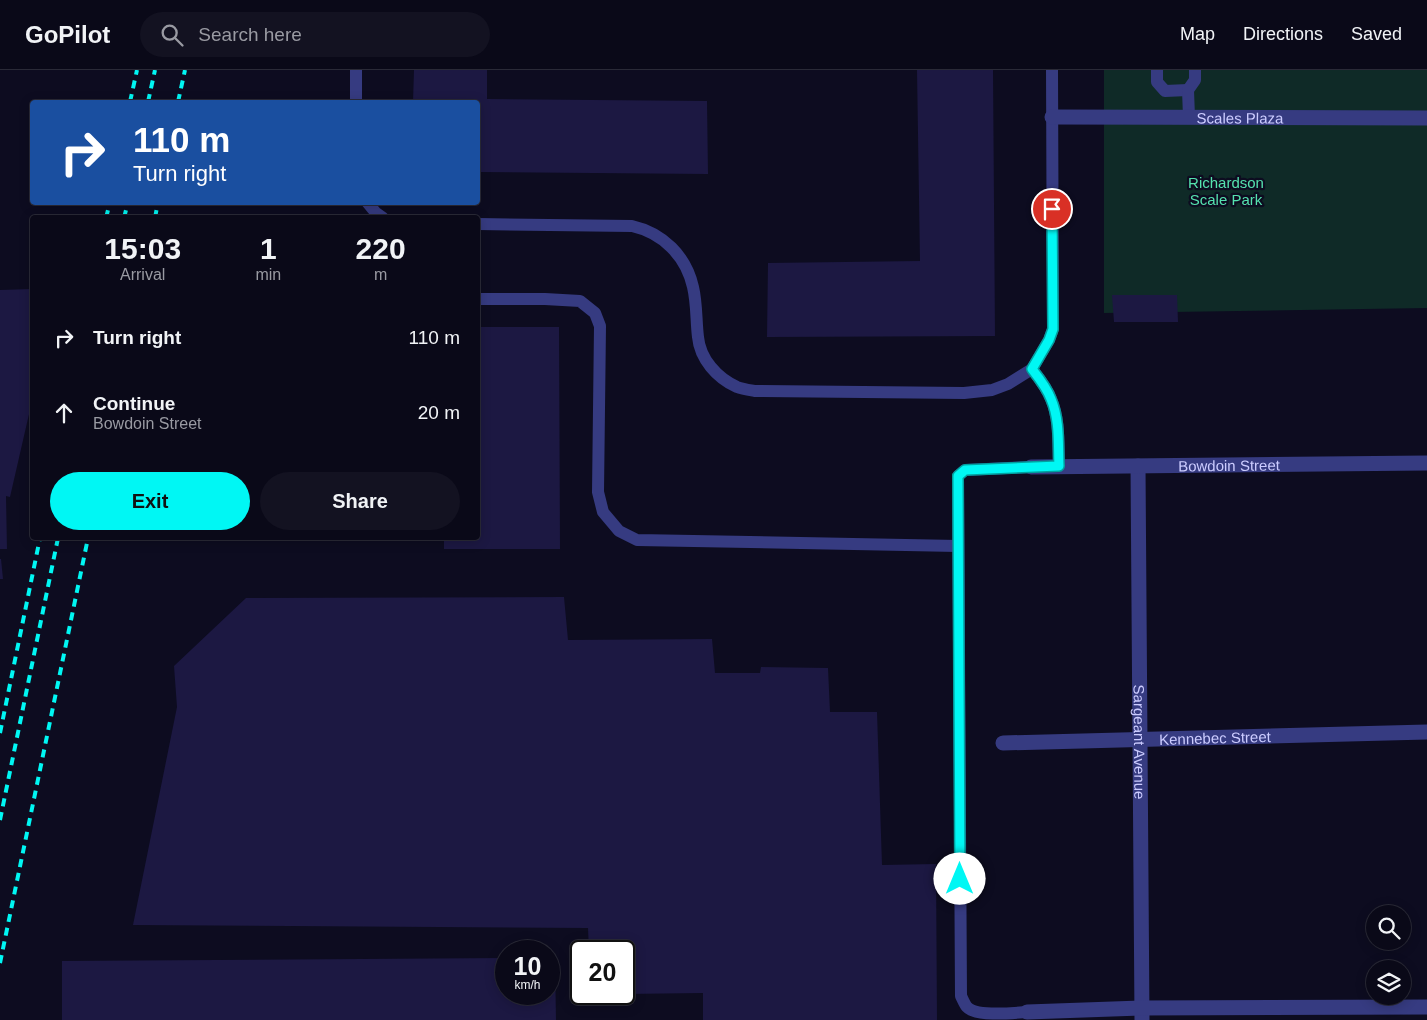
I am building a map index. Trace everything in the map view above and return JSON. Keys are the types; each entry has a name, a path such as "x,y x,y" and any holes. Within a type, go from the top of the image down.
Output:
{"street":[{"name":"Scales Plaza","path":"1052,117 1427,118"},
{"name":"Bowdoin Street","path":"1031,467 1427,463"},
{"name":"Sargeant Avenue","path":"1138,466 1142,1014"},
{"name":"Kennebec Street","path":"1003,744 1427,732"},
{"path":"1027,1012 1142,1014 1427,1007"}],"lane":[{"path":"356,70 356,100"},
{"path":"480,224 632,226 644,229 658,236 680,256 689,273 694,289 698,340 702,354 711,368 722,378 737,387 755,391 964,393 992,390 1008,384 1032,369 1049,340 1053,329 1052,70"},
{"path":"1156,70 1157,82 1164,91 1188,90"},
{"path":"1190,117 1188,90 1195,80 1194,70"},
{"path":"369,205 379,215"},
{"path":"480,299 545,299 580,302 595,312 600,326 598,492 603,512 619,531 637,540 958,546"},
{"path":"1032,369 1044,385 1051,399 1056,418 1059,466"},
{"path":"1027,1012 975,1012 967,1008 961,996 958,476 965,470 1031,467"}],"green space":[{"name":"Richardson Scale Park","path":"1104,70 1427,70 1427,308 1104,313"}],"building":[{"path":"414,70 487,70 487,99 707,101 708,174 480,172 480,100 413,100"},
{"path":"917,70 993,70 995,336 767,337 768,263 920,261"},
{"path":"30,289 30,410 10,497 6,496 7,549 0,549 0,290"},
{"path":"1112,295 1177,295 1178,322 1114,322"},
{"path":"480,327 559,327 560,549 444,549 444,540 480,540"},
{"path":"1,559 3,579 0,579"},
{"path":"564,597 568,640 712,639 715,673 760,673 761,667 828,668 830,712 877,712 882,865 936,864 937,1020 703,1020 703,993 635,994 635,940 589,940 588,928 133,925 177,707 174,666 246,598"},
{"path":"495,958 495,1005 556,1005 556,1020 62,1020 62,961"}],"railway":[{"path":"130,100 137,70"},
{"path":"148,100 155,70"},
{"path":"178,100 185,70"},
{"path":"107,215 109,205"},
{"path":"125,215 127,205"},
{"path":"156,215 157,205"},
{"path":"0,733 40,540"},
{"path":"0,820 58,540"},
{"path":"0,963 88,540"}],"route":[{"path":"960,879 958,476 965,470 1059,466 1056,418 1051,399 1044,385 1032,369 1049,340 1053,329 1052,209"}]}
